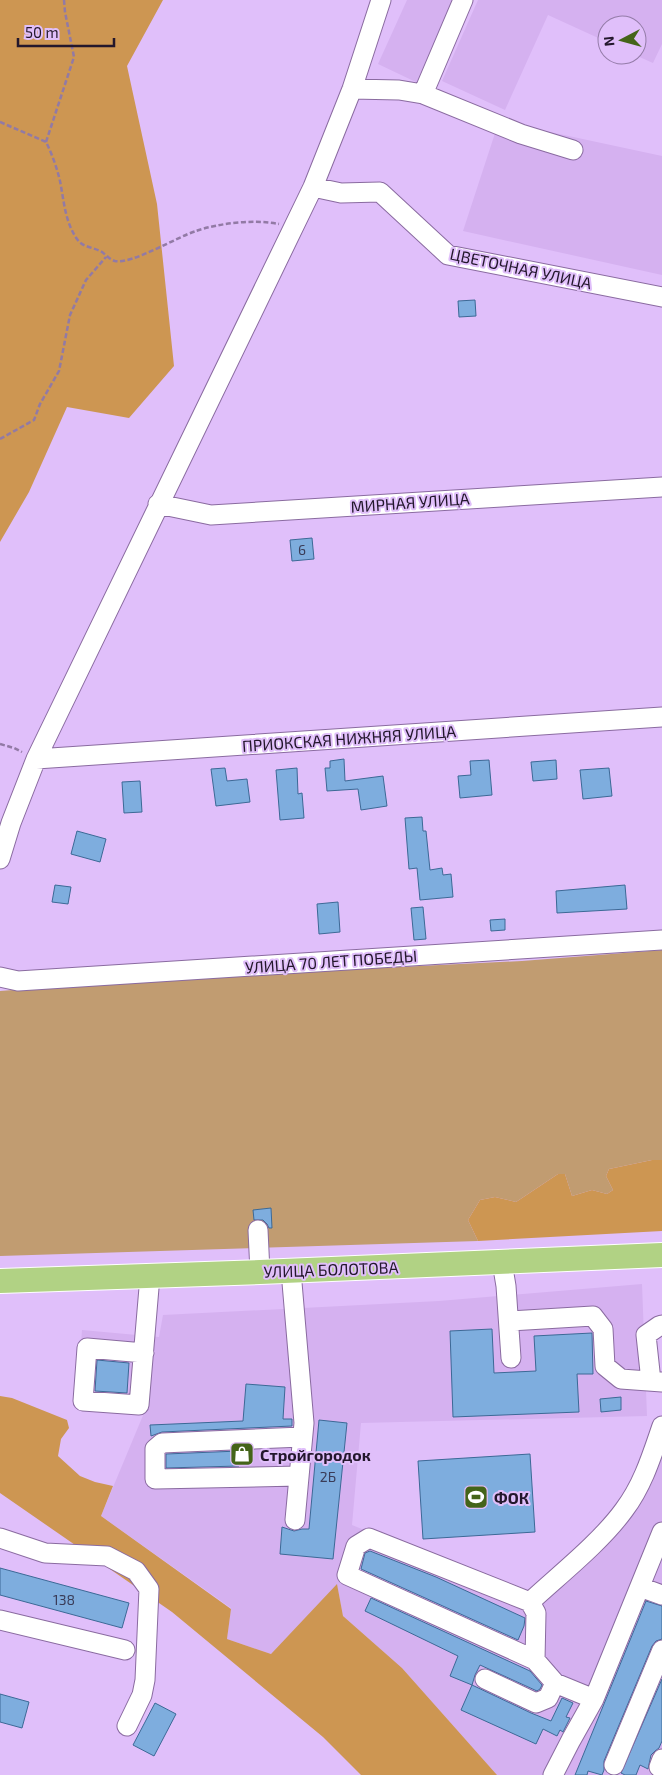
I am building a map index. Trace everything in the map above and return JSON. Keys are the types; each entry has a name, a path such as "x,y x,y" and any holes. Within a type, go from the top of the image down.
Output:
{"main road":[{"name":"УЛИЦА БОЛОТОВА","path":"0,1281 662,1255"}],"street":[{"path":"0,859 36,759 313,187 352,89 381,0"},
{"path":"423,94 463,0"},
{"path":"352,89 399,90 423,94 521,134 573,150"},
{"name":"ЦВЕТОЧНАЯ УЛИЦА","path":"313,187 342,193 380,192 448,255 662,297"},
{"name":"МИРНАЯ УЛИЦА","path":"158,504 211,515 662,487"},
{"name":"ПРИОКСКАЯ НИЖНЯЯ УЛИЦА","path":"36,759 662,717"},
{"name":"УЛИЦА 70 ЛЕТ ПОБЕДЫ","path":"0,977 18,981 662,940"},
{"path":"258,1230 260,1272"},
{"path":"502,1262 510,1321 512,1358"},
{"path":"291,1271 304,1423 295,1520"},
{"path":"144,1353 150,1276"},
{"path":"510,1321 593,1316 603,1329 605,1366 621,1380 657,1382 646,1335 662,1325"},
{"path":"530,1602 600,1536 624,1510 646,1473 662,1426"},
{"path":"299,1476 155,1479 155,1449 162,1443 302,1438"},
{"path":"553,1775 594,1699 662,1532"},
{"path":"0,1538 45,1553 107,1556 136,1571 149,1589 145,1680 142,1695 127,1726"},
{"path":"536,1660 536,1612 530,1602 369,1538 356,1546 347,1575 536,1660 555,1683 594,1699"},
{"path":"640,1587 662,1595"},
{"path":"0,1620 125,1650"},
{"path":"614,1765 662,1650"},
{"path":"485,1679 536,1703 548,1698 555,1683"}],"path":[{"path":"64,0 74,57 46,142 59,179 64,208 78,240 85,246 102,252 106,257 115,261 125,260 146,253 195,231 222,225 266,222 293,226"},
{"path":"0,122 46,142"},
{"path":"0,439 34,420 40,404 59,372 70,315 86,280 106,257"},
{"path":"0,744 14,748 36,759"}],"shaded area":[{"path":"0,0 163,0 127,66 157,204 174,366 129,418 67,407 29,492 0,542"},
{"path":"407,0 458,0 420,84 378,64"},
{"path":"478,0 662,0 662,44 653,63 647,60 647,15 597,15 597,37 548,15 505,110 442,81"},
{"path":"499,121 662,156 662,275 463,231"},
{"path":"662,950 662,1160 652,1160 609,1169 606,1176 613,1190 607,1194 592,1190 572,1196 565,1174 558,1174 516,1202 495,1197 480,1200 468,1220 478,1241 0,1256 0,991 157,979 522,961"},
{"path":"652,1160 662,1160 662,1231 478,1241 468,1220 480,1200 495,1197 516,1202 558,1174 565,1174 572,1196 592,1190 607,1194 613,1190 606,1176 609,1169"},
{"path":"642,1284 647,1416 361,1423 352,1525 525,1596 592,1557 662,1424 662,1775 497,1775 402,1668 343,1616 337,1585 271,1654 227,1639 231,1608 101,1516 144,1413 76,1409 82,1330 159,1337 163,1315 439,1301"},
{"path":"0,1396 12,1398 67,1420 69,1428 61,1439 58,1456 80,1476 113,1486 101,1516 231,1609 227,1639 271,1654 337,1584 343,1616 402,1668 497,1775 361,1775 323,1737 172,1612 0,1493"}],"building":[{"path":"475,300 476,316 459,317 458,301"},
{"path":"312,538 314,559 292,561 290,540"},
{"path":"344,759 345,781 383,776 387,806 361,810 358,789 327,791 325,768 330,768 330,761"},
{"path":"489,760 492,795 460,798 458,776 471,775 470,761"},
{"path":"556,760 557,779 533,781 531,762"},
{"path":"225,768 227,781 247,779 250,802 216,806 211,769"},
{"path":"297,768 298,794 302,793 304,818 280,820 276,770"},
{"path":"609,768 612,796 583,799 580,770"},
{"path":"140,781 142,812 124,813 122,782"},
{"path":"422,817 423,831 426,831 430,870 442,868 443,875 451,874 453,897 420,900 417,868 409,869 405,818"},
{"path":"77,831 106,839 100,862 71,854"},
{"path":"55,885 71,887 68,904 52,902"},
{"path":"625,885 627,909 557,913 556,891"},
{"path":"338,902 340,932 319,934 317,904"},
{"path":"423,907 426,939 414,940 411,908"},
{"path":"505,919 505,930 491,931 490,920"},
{"path":"271,1208 272,1228 269,1228 263,1220 254,1220 253,1210"},
{"path":"492,1329 494,1373 536,1371 534,1336 592,1333 593,1374 577,1374 579,1412 453,1417 450,1331"},
{"path":"97,1360 129,1363 127,1393 95,1391"},
{"path":"246,1384 285,1387 283,1419 292,1419 292,1426 162,1432 151,1436 150,1425 243,1421"},
{"path":"621,1397 621,1410 601,1412 600,1399"},
{"path":"319,1420 347,1423 333,1559 280,1554 282,1527 294,1531 309,1529"},
{"path":"239,1451 239,1466 166,1468 166,1454"},
{"name":"ФОК","path":"530,1454 535,1532 423,1539 418,1461"},
{"path":"370,1551 436,1577 525,1618 518,1640 361,1569 365,1553"},
{"path":"0,1568 129,1603 122,1628 0,1595"},
{"path":"371,1598 530,1671 542,1685 540,1689 537,1691 480,1665 472,1685 450,1676 458,1656 365,1611"},
{"path":"646,1601 662,1606 662,1639 656,1641 652,1646 604,1761 602,1775 588,1771 587,1775 575,1775"},
{"path":"662,1679 662,1741 659,1748 651,1755 648,1769 640,1765 636,1775 625,1775 621,1773"},
{"path":"472,1685 551,1721 562,1698 573,1703 566,1717 570,1718 563,1732 560,1730 557,1736 543,1729 536,1744 461,1710"},
{"path":"0,1694 29,1702 22,1728 0,1722"},
{"path":"155,1703 176,1714 154,1756 133,1745"}],"place":[{"name":"Стройгородок","path":"242,1454"},
{"name":"ФОК","path":"476,1497"}]}
